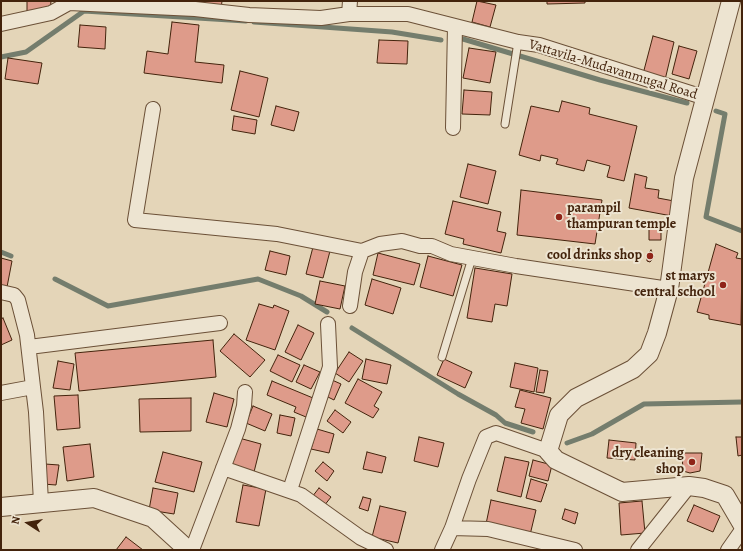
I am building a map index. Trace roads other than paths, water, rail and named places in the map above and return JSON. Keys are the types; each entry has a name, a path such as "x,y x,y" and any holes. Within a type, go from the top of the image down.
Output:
{"street":[{"name":"Vattavila-Mudavanmugal Road","path":"1,24 51,13 69,3 194,9 249,15 321,18 350,8 408,14 518,42 539,45 706,98"},
{"path":"548,451 559,415 576,398 607,384 633,369 649,354 657,333 669,289 684,178 730,6"},
{"path":"453,128 455,26"},
{"path":"153,109 135,220 277,234 362,251 380,244 402,240 420,246 432,246 451,254 472,258 669,289"},
{"path":"350,306 355,272 362,251"},
{"path":"1,292 14,295 18,300 27,335 36,412 41,502"},
{"path":"29,347 220,323"},
{"path":"290,490 330,367 328,324"},
{"path":"1,393 33,387"},
{"path":"192,550 242,417 246,392"},
{"path":"442,550 452,528 468,479 486,437 496,433 548,451 556,460 622,492 689,486 704,488 725,495 742,524"},
{"path":"223,468 301,495 358,544 386,550"},
{"path":"638,550 689,486"},
{"path":"1,507 94,498 128,508 153,518 188,550"},
{"path":"452,528 488,529 575,550"},
{"path":"728,550 742,530"}],"lane":[{"path":"505,124 518,42"},
{"path":"442,357 472,258"}],"waterway":[{"path":"1,57 26,52 84,11 246,21"},
{"path":"254,22 392,32 441,40"},
{"path":"463,39 600,80 687,103"},
{"path":"716,111 725,114 706,217 742,231"},
{"path":"1,252 11,256"},
{"path":"55,279 108,306 258,279 301,296 327,312"},
{"path":"352,328 458,394 496,415 505,423 533,432"},
{"path":"567,443 592,434 644,404 742,402"}],"place":[{"name":"parampil thampuran temple","path":"559,217"},
{"name":"cool drinks shop","path":"650,256"},
{"name":"st marys central school","path":"723,285"},
{"name":"dry cleaning shop","path":"692,462"}]}
